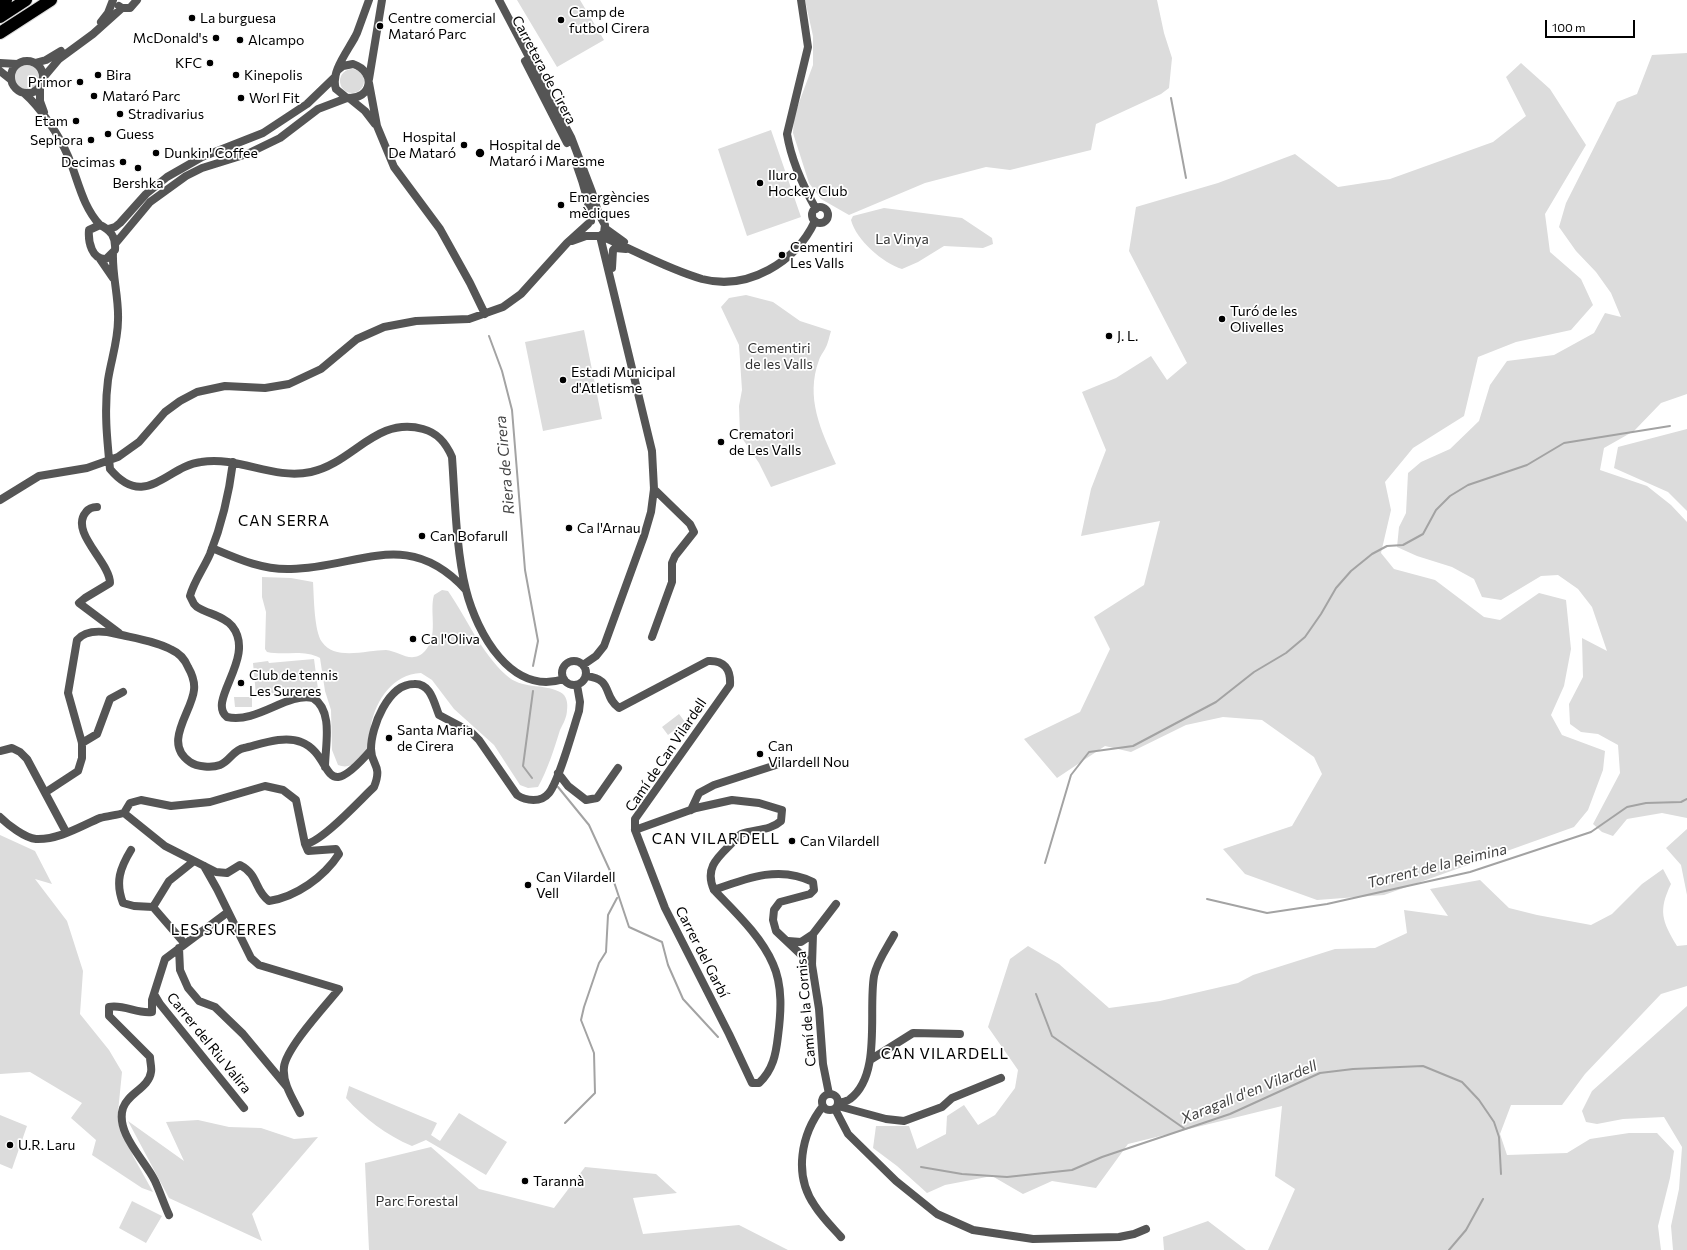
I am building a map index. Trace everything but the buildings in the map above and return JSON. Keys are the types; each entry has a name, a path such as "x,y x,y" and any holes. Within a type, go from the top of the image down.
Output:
{"highway":[{"path":"0,4 6,0"},
{"path":"0,17 26,0"},
{"path":"0,33 51,0"},
{"path":"33,13 59,0"}],"street":[{"path":"0,63 17,64 26,61 35,63 50,59 98,25 108,13 114,0 122,8"},
{"path":"46,121 40,100 40,87 43,78 50,68 64,55 93,34 122,8 130,8 137,0"},
{"path":"108,229 115,227 120,223 146,194 167,177 202,157 263,133 307,104 334,78 357,33 369,0"},
{"path":"115,244 150,202 186,176 202,168 247,154 280,138 318,109 348,98 357,98 364,93 369,82 382,0"},
{"name":"Carretera de Cirera","path":"492,0 566,140 587,194 590,207 588,231 600,234 601,220 583,166 564,123 499,0"},
{"path":"801,0 808,47 788,122 787,134 789,147 797,169 816,209"},
{"path":"35,63 42,72 43,78"},
{"path":"10,79 11,72 17,64"},
{"path":"338,70 343,66 353,64 365,70 369,82 376,126"},
{"path":"0,71 10,79 16,90 24,93 36,106 62,143 69,157 92,217 100,225 108,229 114,238 114,280 118,302 118,320 117,335 108,380 106,405 110,469 120,479 132,485 146,486 160,482 176,471 193,463 216,460 233,462 277,474 304,473 319,470 338,462 387,429 410,427 433,433 444,442 452,458 461,563 466,590 476,617 488,641 512,671 523,678 536,682 549,682 564,679"},
{"path":"334,78 336,89 365,111 376,126 394,167 440,229 470,283 485,314"},
{"path":"24,93 33,92 40,87"},
{"path":"86,204 90,244 96,257 100,259 114,280"},
{"path":"567,244 582,237 600,234 684,273 704,279 732,280 750,277 772,269 786,260 799,247 809,233 815,221 812,214 816,209"},
{"path":"815,221 822,222 827,216 824,209 816,209"},
{"path":"0,500 39,476 87,468 118,457 139,442 172,406 197,392 225,386 265,388 289,384 321,369 357,339 384,327 416,321 458,321 485,314 503,307 520,294 589,223 594,219 601,220"},
{"path":"89,230 100,225"},
{"path":"583,665 596,656 604,646 644,536 651,512 654,489 652,451 600,234"},
{"path":"613,289 613,250 619,248 638,252"},
{"path":"100,259 106,259 113,253"},
{"path":"233,462 225,512 212,548 190,596 197,607 226,620 232,626 238,639 239,659 222,702 222,711 227,717 244,718 300,698 313,698 322,705 326,718 324,767"},
{"path":"652,637 672,582 672,563 675,556 694,532 690,524 654,489"},
{"path":"97,507 88,509 84,513 81,523 84,534 110,578 110,583 79,603 123,636"},
{"path":"212,548 250,564 282,569 301,569 384,554 404,554 422,559 436,566 453,577 466,590"},
{"path":"46,792 78,771 82,758 82,742 68,693 77,640 81,636 93,632 111,633 168,648 178,654 187,664 194,680 194,690 180,729 179,743 183,754 191,763 204,766 220,765 238,749 287,739 300,741 310,747 330,775 336,776 347,775 371,750"},
{"name":"Camí de Can Vilardell","path":"586,676 595,677 604,682 607,686 612,703 620,708 708,661 717,660 725,666 730,676 730,685 635,819 635,830 691,810 732,800 759,803 782,810 781,821 774,827 753,830 739,835 715,861 710,880 714,890"},
{"path":"577,662 583,665 586,676 583,681 577,685 570,684 564,679 563,670 568,663 577,662"},
{"path":"305,844 310,844 325,833 374,787 378,777 377,764 371,750 376,718 386,702 404,686 414,683 427,690 433,697 439,715 471,732 518,795 525,800 536,800 549,794 558,773 579,711 580,702 577,685"},
{"path":"82,742 97,734 110,699 123,692"},
{"path":"0,751 12,748 20,752 27,759 46,792 66,832"},
{"path":"691,810 700,793 714,785 779,764"},
{"path":"558,773 568,786 586,800 597,798 618,768"},
{"path":"0,817 10,827 36,839 66,832 101,818 124,813 130,803 141,800 171,806 179,806 210,802 265,786 283,790 296,800 305,844 308,851 336,849 339,854 334,862 309,884 292,895 279,900 269,901 264,897 250,870 240,865 227,873 216,872 165,846 124,813"},
{"name":"Carrer del Garbí","path":"635,830 665,908 729,1034 752,1083 759,1083 766,1077 772,1066 777,1047 781,1012 779,983 774,964 758,940 714,890"},
{"path":"132,850 119,874 119,892 123,903 134,906 153,907"},
{"path":"153,907 169,881 194,861"},
{"path":"204,866 251,958 260,965 339,989 288,1053 284,1067 287,1087"},
{"path":"714,890 755,876 778,874 789,874 813,882 814,890 810,894 780,902 774,910 773,920 776,931 812,965"},
{"name":"Camí de la Cornisa","path":"829,1094 823,1064 812,965 813,934 836,904"},
{"path":"153,907 182,946 180,970 188,988 199,1001 215,1007 243,1034 287,1087 300,1113"},
{"path":"169,1215 154,1180 135,1151 121,1116 124,1106 130,1097 145,1083 151,1074 150,1057 109,1016 109,1007 115,1006 144,1013 152,1012 152,1000 165,959 228,912"},
{"path":"788,942 801,942 813,934"},
{"path":"823,1106 827,1110 850,1100 863,1084 870,1069 874,976 880,958 894,935"},
{"name":"Carrer del Riu Valira","path":"154,994 160,1004 244,1108"},
{"path":"870,1060 913,1033 960,1034"},
{"path":"837,1106 886,1119 904,1121 942,1107 952,1098 1001,1078"},
{"path":"841,1237 814,1206 805,1188 802,1170 801,1152 813,1118 823,1106 823,1098 829,1094 836,1096 837,1106 848,1134 907,1191 937,1214 973,1230 1032,1239 1119,1237 1134,1234 1146,1229"}],"green space":[{"name":"Camp de futbol Cirera","path":"517,0 580,0 604,40 557,67"},
{"path":"805,0 1157,0 1164,33 1172,58 1169,88 1161,94 1096,124 1091,150 1010,170 986,167 925,183 849,215 821,199 809,183 793,133 794,116 813,65 813,36"},
{"path":"1687,53 1687,394 1661,403 1634,431 1604,448 1600,470 1647,486 1671,505 1687,522 1687,818 1662,813 1627,819 1613,836 1602,832 1593,824 1620,773 1618,745 1598,734 1581,732 1570,724 1569,704 1583,677 1582,638 1607,651 1592,607 1578,589 1558,575 1541,576 1501,600 1482,597 1474,579 1452,567 1417,556 1397,547 1399,527 1406,513 1408,473 1421,462 1450,449 1479,421 1490,385 1507,361 1554,355 1594,333 1605,313 1621,317 1611,293 1596,272 1576,251 1559,227 1566,203 1617,102 1637,94 1652,55"},
{"path":"1521,63 1550,89 1586,145 1545,214 1550,252 1581,279 1593,305 1571,330 1516,342 1478,357 1464,416 1413,448 1385,482 1391,510 1381,553 1394,569 1435,580 1484,617 1500,620 1539,593 1566,600 1571,649 1564,686 1551,715 1562,735 1605,751 1603,770 1588,810 1574,827 1384,895 1317,900 1245,874 1223,849 1292,826 1322,774 1314,757 1262,720 1223,717 1186,725 1131,752 1105,746 1057,778 1024,739 1080,712 1110,649 1094,617 1144,585 1160,521 1081,536 1091,489 1106,450 1082,392 1116,378 1151,356 1167,380 1187,363 1129,251 1136,207 1218,183 1295,154 1338,187 1390,179 1493,142 1526,116 1506,77"},
{"path":"27,65 36,68 39,77 36,86 27,89 18,86 15,77 18,68"},
{"path":"347,69 357,69 364,76 364,86 357,93 347,93 340,86 340,76"},
{"name":"Iluro Hockey Club","path":"771,130 801,217 747,236 718,149"},
{"name":"La Vinya","path":"884,208 962,218 992,238 993,244 983,248 944,246 918,262 902,269 887,262 871,250 858,235 851,220 853,216"},
{"name":"Cementiri de les Valls","path":"746,295 773,302 800,321 831,331 827,345 820,357 815,374 814,401 820,426 836,464 771,487 759,463 740,435 739,406 742,390 739,345 721,307 729,298"},
{"name":"Estadi Municipal d'Atletisme","path":"584,330 602,419 543,431 525,342"},
{"path":"1687,429 1687,511 1668,492 1614,468 1618,447"},
{"path":"262,577 291,578 313,582 315,613 319,637 328,648 343,653 386,650 410,657 420,655 425,651 432,638 434,595 442,590 448,591 481,646 506,675 512,680 525,685 553,689 562,693 566,697 566,718 560,730 548,766 538,787 528,788 520,785 494,745 454,709 432,680 421,673 411,674 402,678 387,690 377,706 373,716 369,743 365,753 359,761 351,765 338,765 332,750 331,710 325,691 320,658 314,655 301,653 267,652 265,649 266,612 262,597"},
{"path":"314,659 318,689 256,695 253,663"},
{"path":"234,697 252,697 252,707 235,707"},
{"path":"679,714 685,722 668,735 662,727"},
{"path":"1687,829 1687,895 1681,865 1666,848"},
{"path":"0,835 35,851 52,884 35,879 67,921 83,971 80,1014 109,1050 122,1072 118,1112 133,1156 153,1192 142,1188 92,1155 96,1140 71,1118 82,1103 30,1072 0,1074"},
{"path":"1663,869 1671,884 1664,902 1663,909 1665,923 1677,946 1687,945 1687,986 1661,994 1585,1074 1562,1105 1511,1105 1500,1134 1507,1155 1567,1153 1590,1139 1629,1133 1657,1133 1674,1151 1670,1178 1658,1226 1661,1250 1268,1250 1295,1189 1275,1176 1282,1106 1128,1144 1096,1188 1052,1181 1023,1194 992,1176 945,1185 927,1193 897,1166 873,1148 876,1126 909,1126 917,1149 946,1134 947,1116 964,1105 978,1125 995,1115 1015,1088 1018,1070 988,1027 1010,959 1028,946 1059,964 1109,1008 1160,1001 1238,983 1253,975 1335,949 1375,948 1407,933 1404,910 1448,916 1430,889 1480,880 1509,908 1591,925 1612,914 1642,884"},
{"path":"1687,1006 1687,1250 1673,1250 1671,1226 1679,1189 1682,1147 1664,1117 1623,1119 1597,1124 1586,1122 1582,1111 1592,1091"},
{"name":"Parc Forestal","path":"349,1086 437,1123 431,1135 440,1141 459,1113 507,1142 486,1175 426,1140 412,1146 385,1132 368,1120 346,1098"},
{"name":"U.R. Laru","path":"0,1115 27,1126 12,1169 0,1164"},
{"path":"198,1120 229,1127 261,1128 294,1139 318,1137 252,1214 262,1241 169,1198 128,1121 184,1161 166,1122"},
{"name":"Parc Forestal","path":"431,1147 479,1189 554,1208 585,1167 656,1174 677,1193 633,1198 643,1234 739,1225 788,1250 369,1250 365,1163"},
{"path":"132,1201 162,1216 146,1243 119,1228"},
{"path":"1208,1221 1246,1250 1164,1250 1163,1237"}],"waterway":[{"path":"1171,98 1186,178"},
{"name":"Riera de Cirera","path":"489,336 502,371 512,410 525,570 538,641 533,666"},
{"path":"1045,863 1071,775 1089,752 1133,746 1216,702 1254,672 1286,653 1305,637 1321,614 1336,588 1351,571 1372,554 1387,546 1403,545 1423,534 1436,510 1450,496 1468,485 1527,465 1564,443 1670,426"},
{"name":"Riera de Cirera","path":"532,778 523,766 533,691"},
{"name":"Riera de Cirera","path":"558,787 589,825 611,873 629,927 662,942 668,965 683,999 718,1037"},
{"name":"Torrent de la Reimina","path":"1207,899 1267,913 1327,904 1470,872 1591,832 1627,807 1646,803 1681,802 1687,799"},
{"name":"Riera de Cirera","path":"565,1123 595,1093 594,1053 581,1020 599,963 606,952 608,915 617,898"},
{"path":"1036,994 1052,1036 1185,1129"},
{"name":"Xaragall d'en Vilardell","path":"921,1167 962,1174 1007,1177 1072,1170 1102,1157 1230,1114 1320,1073 1353,1069 1423,1066 1462,1082 1479,1100 1494,1122 1499,1137 1501,1174"},
{"path":"1449,1250 1466,1230 1483,1199"}],"place":[{"name":"La burguesa","path":"192,18"},
{"name":"Camp de futbol Cirera","path":"561,20"},
{"name":"Centre comercial Mataró Parc","path":"380,26"},
{"name":"McDonald's","path":"216,38"},
{"name":"Alcampo","path":"240,40"},
{"name":"KFC","path":"210,63"},
{"name":"Bira","path":"98,75"},
{"name":"Kinepolis","path":"236,75"},
{"name":"Primor","path":"80,82"},
{"name":"Mataró Parc","path":"94,96"},
{"name":"Worl Fit","path":"241,98"},
{"name":"Stradivarius","path":"120,114"},
{"name":"Etam","path":"76,121"},
{"name":"Guess","path":"108,134"},
{"name":"Sephora","path":"91,140"},
{"name":"Hospital De Mataró","path":"464,145"},
{"name":"Dunkin' Coffee","path":"156,153"},
{"name":"Hospital de Mataró i Maresme","path":"480,153"},
{"name":"Decimas","path":"123,162"},
{"name":"Bershka","path":"138,168"},
{"name":"Iluro Hockey Club","path":"760,183"},
{"name":"Emergències mèdiques","path":"561,205"},
{"name":"Cementiri Les Valls","path":"782,255"},
{"name":"Turó de les Olivelles","path":"1222,319"},
{"name":"J. L.","path":"1109,336"},
{"name":"Estadi Municipal d'Atletisme","path":"563,380"},
{"name":"Crematori de Les Valls","path":"721,442"},
{"name":"Ca l'Arnau","path":"569,528"},
{"name":"Can Bofarull","path":"422,536"},
{"name":"Ca l'Oliva","path":"413,639"},
{"name":"Club de tennis Les Sureres","path":"241,683"},
{"name":"Santa Maria de Cirera","path":"389,738"},
{"name":"Can Vilardell Nou","path":"760,754"},
{"name":"Can Vilardell","path":"792,841"},
{"name":"Can Vilardell Vell","path":"528,885"},
{"name":"U.R. Laru","path":"10,1145"},
{"name":"Tarannà","path":"525,1181"}],"district":[{"name":"CAN SERRA","path":"284,521"},
{"name":"CAN VILARDELL","path":"716,839"},
{"name":"LES SURERES","path":"224,930"},
{"name":"CAN VILARDELL","path":"945,1054"}]}
